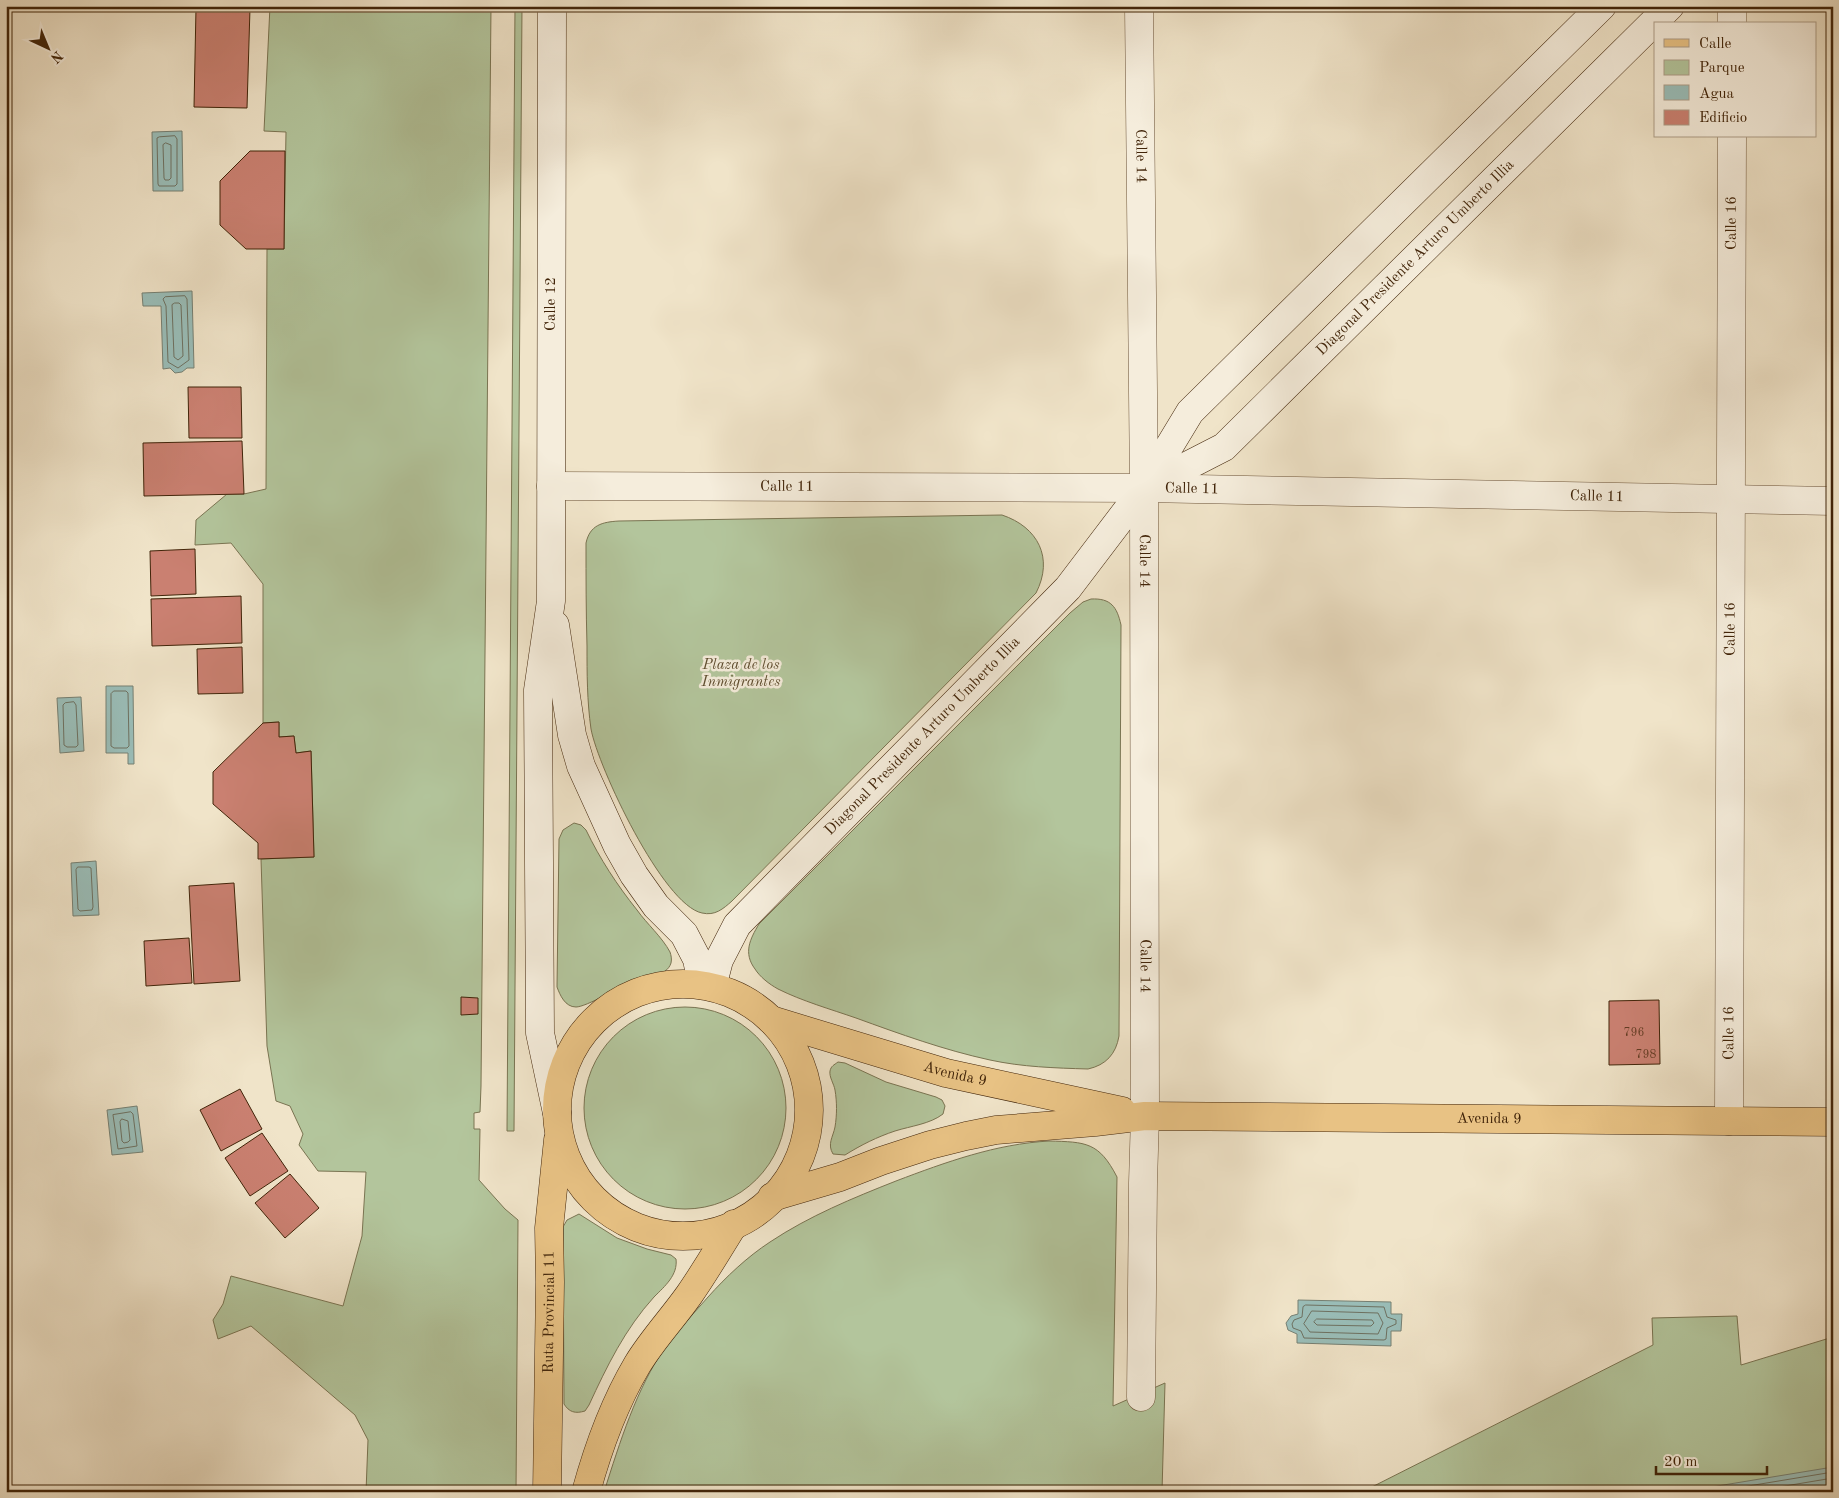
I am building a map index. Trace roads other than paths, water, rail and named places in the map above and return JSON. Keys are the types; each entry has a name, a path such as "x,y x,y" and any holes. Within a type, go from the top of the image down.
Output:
{"main road":[{"name":"Ruta Provincial 11","path":"547,1492 549,1228 558,1123 558,1092 562,1072 570,1053 581,1035 595,1019 611,1006 650,988 670,984 707,986 729,992 744,999 771,1020"},
{"name":"Avenida 9","path":"771,1020 946,1073 1145,1116"},
{"path":"558,1123 565,1155 579,1182 588,1194 624,1222 645,1230 667,1235 690,1236 712,1232 734,1224 754,1213 772,1198 785,1183 796,1166 807,1128 809,1108 807,1089 795,1051 784,1034 771,1020"},
{"name":"Avenida 9","path":"772,1198 840,1177 922,1147 966,1136 996,1130 1145,1116 1833,1122"},
{"path":"586,1492 598,1451 637,1365 661,1329 688,1296 734,1224"}],"street":[{"name":"Calle 12","path":"551,601 552,6"},
{"name":"Calle 14","path":"1139,6 1144,488 1145,1116 1141,1397"},
{"name":"Diagonal Presidente Arturo Umberto Illia","path":"707,986 737,925 1068,588 1144,488 1190,412 1602,6"},
{"name":"Diagonal Presidente Arturo Umberto Illia","path":"1144,488 1224,447 1670,6"},
{"path":"1732,6 1732,22"},
{"name":"Calle 16","path":"1729,1121 1732,138"},
{"name":"Calle 11","path":"551,486 1144,488 1833,501"},
{"path":"551,601 565,680 572,735 581,766 617,845 634,875 656,906 684,934 707,986"},
{"path":"551,601 538,690 540,1033 558,1123"}],"water":[{"path":"182,131 183,191 153,191 152,132"},
{"path":"192,291 194,368 187,368 182,372 175,373 170,368 163,369 161,306 143,306 142,293"},
{"path":"106,686 133,686 134,764 128,764 128,753 106,753"},
{"path":"81,697 84,751 60,753 57,698"},
{"path":"96,861 99,915 73,916 71,863"},
{"path":"137,1106 143,1152 112,1155 107,1110"},
{"path":"1298,1300 1391,1302 1391,1314 1402,1314 1401,1331 1391,1331 1391,1346 1297,1343 1297,1334 1288,1330 1286,1323 1291,1316 1298,1314"},
{"path":"1833,1467 1833,1492 1687,1492 1693,1490"}],"park label":[{"name":"Plaza de los Inmigrantes","path":"741,674"}]}
